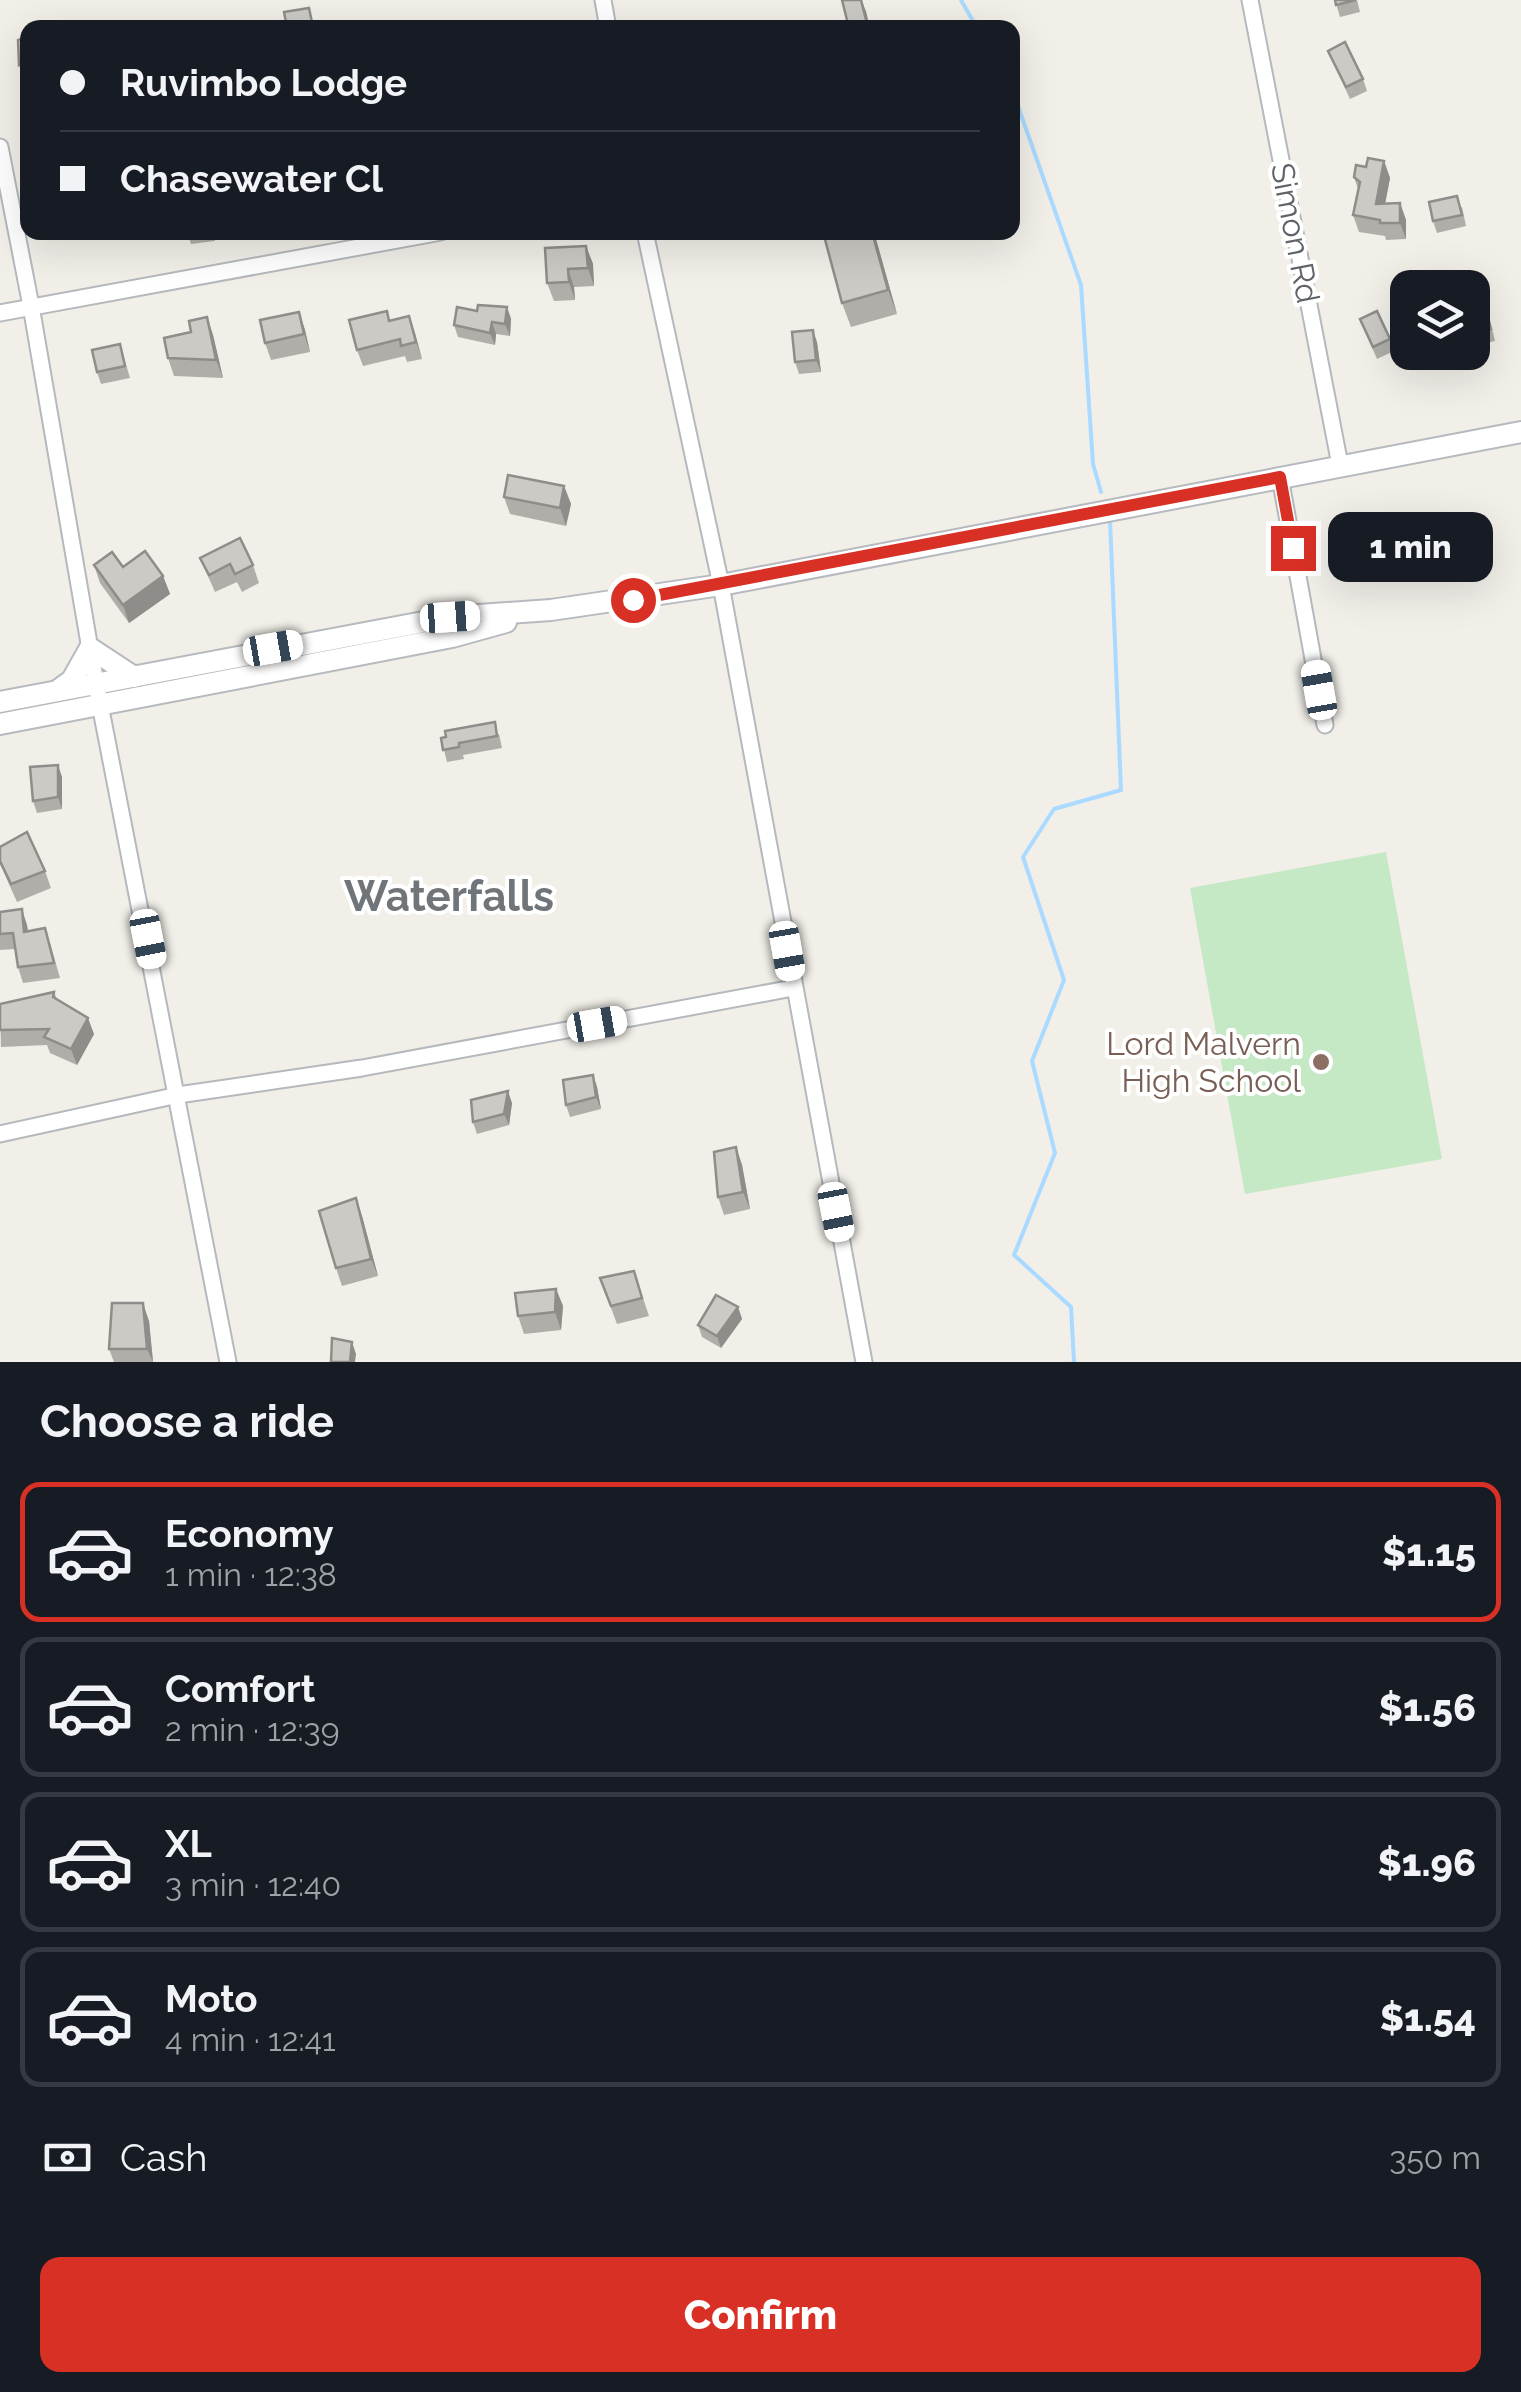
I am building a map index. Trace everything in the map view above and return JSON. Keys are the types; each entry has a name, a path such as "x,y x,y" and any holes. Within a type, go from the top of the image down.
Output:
{"street":[{"name":"Simon Rd","path":"1250,0 1340,465"},
{"path":"0,147 90,648 228,1362"},
{"path":"0,313 397,240"},
{"path":"647,240 721,585 864,1362"},
{"path":"0,702 57,691 99,694 134,676 450,617 551,610 721,585 1521,432"},
{"path":"1280,477 1325,726"},
{"path":"0,724 99,694 452,637 551,610"},
{"path":"90,648 134,676"},
{"path":"57,691 72,680 90,648"},
{"path":"0,1134 178,1096 362,1068 794,988"}],"green space":[{"path":"1386,852 1442,1159 1245,1194 1190,888"}],"building":[{"path":"842,0 861,0 866,20 847,20"},
{"path":"309,8 312,20 286,20 284,12"},
{"path":"1345,42 1363,79 1346,87 1328,51"},
{"path":"1368,158 1384,161 1376,204 1400,203 1400,223 1380,223 1353,215 1360,182 1354,177 1356,165 1366,167"},
{"path":"1457,196 1462,215 1433,221 1429,202"},
{"path":"825,240 874,240 888,290 842,303"},
{"path":"586,246 588,268 568,269 569,282 547,283 545,248"},
{"path":"478,305 507,307 505,324 492,322 490,333 454,325 457,307 477,311"},
{"path":"387,311 389,321 409,316 416,342 401,346 400,339 357,350 349,320"},
{"path":"1377,311 1390,339 1373,347 1360,319"},
{"path":"299,312 304,334 265,343 260,320"},
{"path":"207,317 216,360 168,358 164,338 191,332 189,321"},
{"path":"813,330 816,360 795,362 792,332"},
{"path":"120,344 125,366 97,372 92,350"},
{"path":"508,475 564,486 560,508 504,497"},
{"path":"240,538 253,565 235,574 230,564 209,575 200,558"},
{"path":"145,551 163,576 123,605 94,565 112,552 123,567"},
{"path":"495,722 497,736 443,750 441,738 446,737 445,731"},
{"path":"58,765 58,797 33,801 30,767"},
{"path":"27,832 45,871 11,884 0,861 0,847"},
{"path":"22,909 24,932 45,928 54,963 18,967 13,933 0,934 0,912"},
{"path":"54,992 53,997 88,1018 71,1049 44,1037 49,1029 0,1030 0,1004"},
{"path":"593,1075 596,1097 566,1105 563,1080"},
{"path":"508,1091 504,1114 473,1122 471,1100"},
{"path":"736,1147 743,1192 718,1197 714,1152"},
{"path":"356,1198 371,1259 336,1268 319,1211"},
{"path":"634,1271 642,1298 611,1306 600,1278"},
{"path":"556,1289 555,1312 518,1316 515,1293"},
{"path":"716,1295 738,1307 717,1336 698,1325"},
{"path":"112,1303 143,1303 147,1349 109,1349"},
{"path":"332,1338 352,1342 350,1362 331,1362"}],"waterway":[{"path":"961,0 972,20"},
{"path":"1020,112 1081,285 1093,464 1101,492"},
{"path":"1074,1362 1071,1307 1014,1255 1055,1153 1032,1061 1064,980 1023,857 1054,809 1121,790 1110,520"}],"place":[{"name":"Lord Malvern High School","path":"1321,1062"}],"district":[{"name":"Waterfalls","path":"449,896"}],"route":[{"path":"633,600 1280,477 1293,548"}]}
